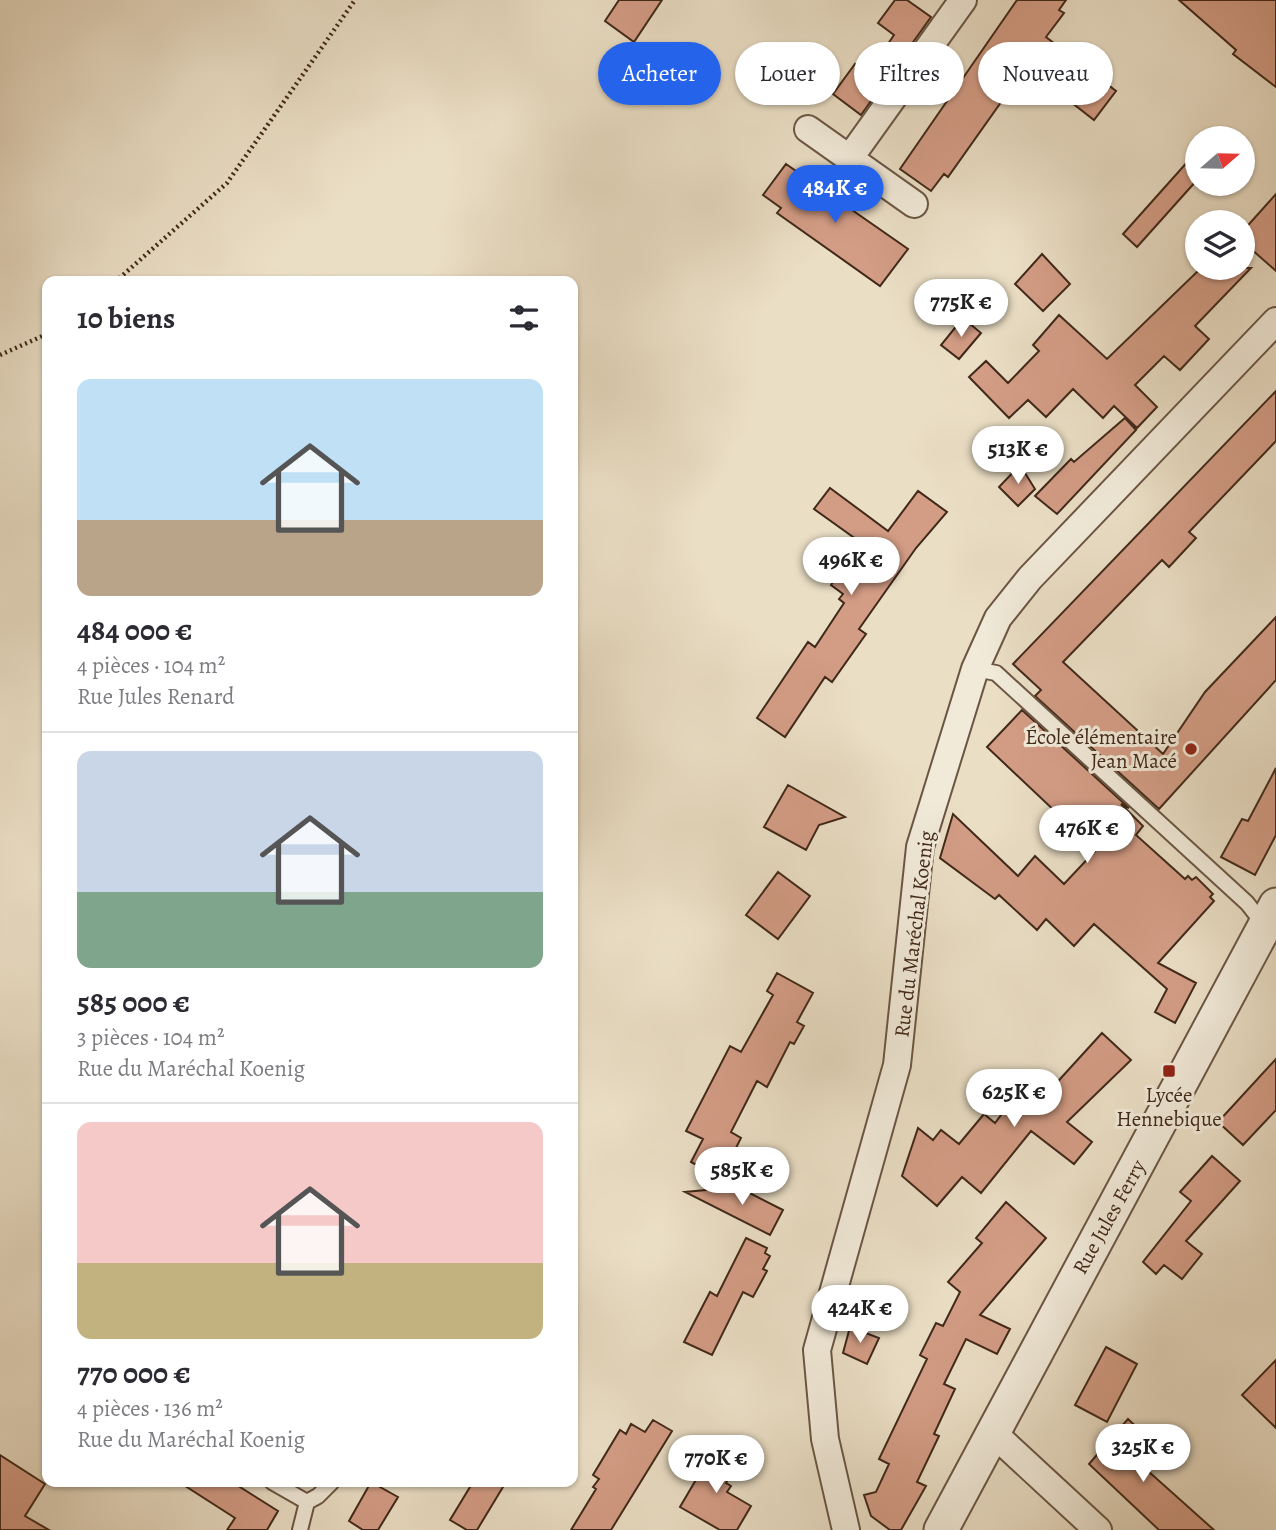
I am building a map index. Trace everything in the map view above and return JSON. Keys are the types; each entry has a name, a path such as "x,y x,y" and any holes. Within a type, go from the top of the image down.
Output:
{"street":[{"path":"849,159 963,0"},
{"path":"808,129 914,204"},
{"name":"Rue du Maréchal Koenig","path":"846,1530 825,1439 817,1350 897,1065 920,847 975,669 998,618 1030,578 1276,321"},
{"name":"Rue Jules Ferry","path":"941,1530 1272,922"},
{"path":"992,1433 1098,1530"}],"lane":[{"path":"975,669 996,673 1247,903 1272,922"},
{"path":"281,1487 307,1502"},
{"path":"300,1530 307,1502 327,1487"}],"path":[{"path":"122,276 227,183 355,0"},
{"path":"0,355 42,336"}],"building":[{"path":"619,0 662,0 634,42 605,21"},
{"path":"895,0 907,0 931,17 913,42 889,42 894,35 878,23"},
{"path":"1017,0 1066,0 1059,10 1064,13 1046,37 1052,42 988,42"},
{"path":"1179,0 1276,0 1276,87 1233,54 1236,50"},
{"path":"978,56 978,105 999,105 948,177 944,174 931,191 900,169 944,105 964,105 964,77"},
{"path":"854,65 854,105 868,105 861,115 840,99 840,84"},
{"path":"1075,105 1105,105 1094,120"},
{"path":"786,164 908,249 880,286 777,213 781,208 763,195"},
{"path":"1185,165 1185,193 1137,247 1123,234"},
{"path":"1276,194 1276,271 1255,252 1255,217"},
{"path":"1042,254 1070,284 1043,311 1015,284"},
{"path":"1189,280 1239,280 1195,326 1209,339 1180,370 1164,356 1135,385 1157,407 1137,428 1114,406 1103,418 1073,389 1046,417 1028,400 1009,418 969,377 986,361 1008,383 1039,351 1033,345 1059,315 1107,359"},
{"path":"963,318 981,333 959,359 941,345"},
{"path":"1276,391 1276,441 1189,532 1196,538 1169,567 1162,560 1063,662 1163,754 1205,692 1276,617 1276,680 1159,809 1035,696 1041,690 1013,664"},
{"path":"1125,418 1136,430 1057,514 1035,496 1071,459 1074,462"},
{"path":"1020,465 1035,489 1018,506 999,487"},
{"path":"830,488 888,531 918,491 947,512 916,548 859,629 866,634 832,682 825,677 785,737 757,718 808,642 815,647 844,603 839,599 843,594 831,585 860,542 814,509"},
{"path":"1022,710 1129,808 1121,804 1143,826 1136,835 1185,879 1188,876 1192,880 1196,877 1213,894 1210,897 1214,901 1158,963 1196,983 1175,1023 1155,1012 1167,989 1094,924 1074,946 1046,919 1037,930 999,895 995,899 940,858 953,814 1018,876 1035,856 1064,884 1096,850 987,747"},
{"path":"1276,768 1276,835 1255,875 1221,857 1242,819 1248,821"},
{"path":"788,785 845,817 819,825 806,850 764,827"},
{"path":"778,872 810,896 778,939 746,915"},
{"path":"777,973 813,993 797,1022 804,1026 794,1044 790,1042 767,1087 757,1081 731,1132 741,1138 721,1178 691,1162 703,1139 686,1131 730,1046 741,1052 773,995 767,991"},
{"path":"1102,1033 1131,1060 1067,1122 1092,1142 1074,1164 1031,1131 981,1193 962,1177 937,1206 902,1176 918,1128 933,1140 941,1130 959,1144 984,1114 995,1123 1007,1107 1017,1116 1033,1095 1040,1101"},
{"path":"1276,1059 1276,1110 1243,1145 1218,1122"},
{"path":"1212,1156 1240,1181 1186,1241 1202,1254 1182,1279 1164,1265 1156,1274 1143,1262 1191,1201 1180,1192"},
{"path":"738,1187 783,1210 770,1235 685,1192"},
{"path":"1006,1202 1046,1238 980,1315 1010,1329 997,1354 966,1339 944,1384 955,1389 934,1434 939,1436 917,1482 926,1486 901,1530 890,1530 871,1516 864,1495 876,1492 889,1464 879,1459 927,1359 920,1355 936,1323 943,1326 960,1292 948,1282 982,1243 976,1238"},
{"path":"746,1238 767,1248 765,1253 770,1256 763,1269 767,1271 753,1297 743,1292 712,1355 684,1342 710,1292 717,1296"},
{"path":"850,1327 879,1338 867,1364 843,1353"},
{"path":"1106,1347 1137,1364 1107,1422 1075,1405"},
{"path":"1276,1360 1276,1428 1242,1395"},
{"path":"1128,1419 1147,1437 1129,1454 1214,1530 1159,1530 1089,1464"},
{"path":"653,1420 672,1431 611,1530 571,1530 596,1489 593,1487 599,1479 593,1475 620,1430 626,1434 631,1424 645,1432"},
{"path":"714,1449 738,1463 726,1483 731,1486 727,1492 751,1506 737,1530 720,1530 680,1507"},
{"path":"0,1455 42,1482 43,1487 25,1516 49,1530 0,1530"},
{"path":"187,1487 240,1487 278,1511 267,1530 227,1530 235,1518"},
{"path":"368,1487 380,1487 398,1497 378,1530 363,1530 349,1521"},
{"path":"470,1487 503,1487 477,1530 467,1530 450,1520"}],"place":[{"name":"École élémentaire Jean Macé","path":"1191,749"},
{"name":"Lycée Hennebique","path":"1169,1071"}]}
